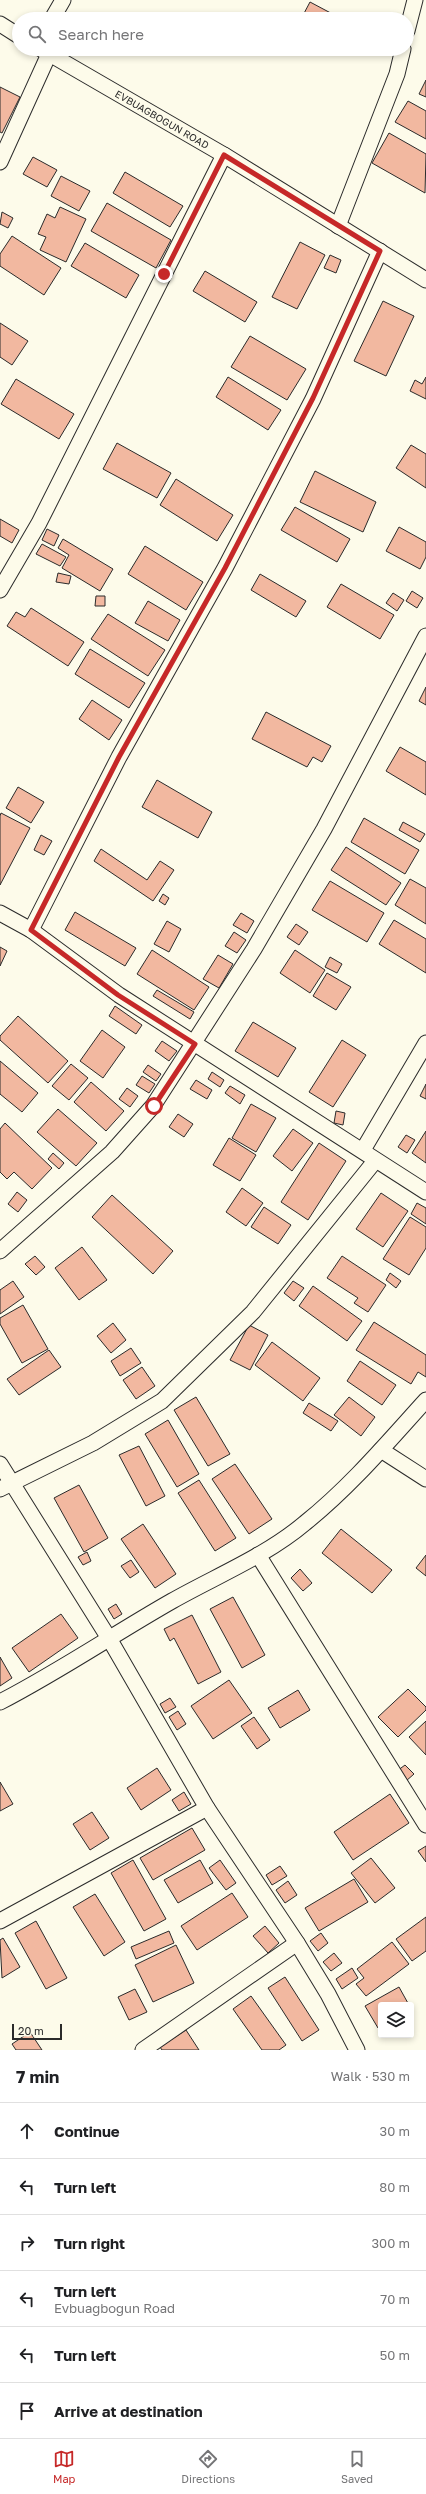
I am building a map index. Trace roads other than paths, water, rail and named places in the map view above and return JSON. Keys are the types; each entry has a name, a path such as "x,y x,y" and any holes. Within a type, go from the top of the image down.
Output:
{"street":[{"path":"56,12 63,0"},
{"path":"411,12 414,0"},
{"path":"0,24 12,32"},
{"path":"0,162 43,56"},
{"name":"EVBUAGBOGUN ROAD","path":"54,56 224,155 426,280"},
{"path":"338,226 397,74 401,56"},
{"path":"0,590 39,523 224,155"},
{"path":"31,930 119,757 225,568 313,398 380,251"},
{"path":"0,1252 112,1152 154,1106 195,1044 324,829 426,636"},
{"path":"0,913 31,930 118,995 363,1150 375,1161 426,1192"},
{"path":"363,1150 426,1043"},
{"path":"6,1485 93,1443 162,1401 253,1312 375,1161"},
{"path":"0,1702 46,1678 171,1602 258,1555 304,1525 337,1496 426,1400"},
{"path":"381,1450 426,1479"},
{"path":"0,1464 6,1485 110,1640 207,1808 297,1943 328,1994 357,2050"},
{"path":"258,1555 426,1825"},
{"path":"0,1922 207,1808"},
{"path":"145,2050 297,1943"}]}
